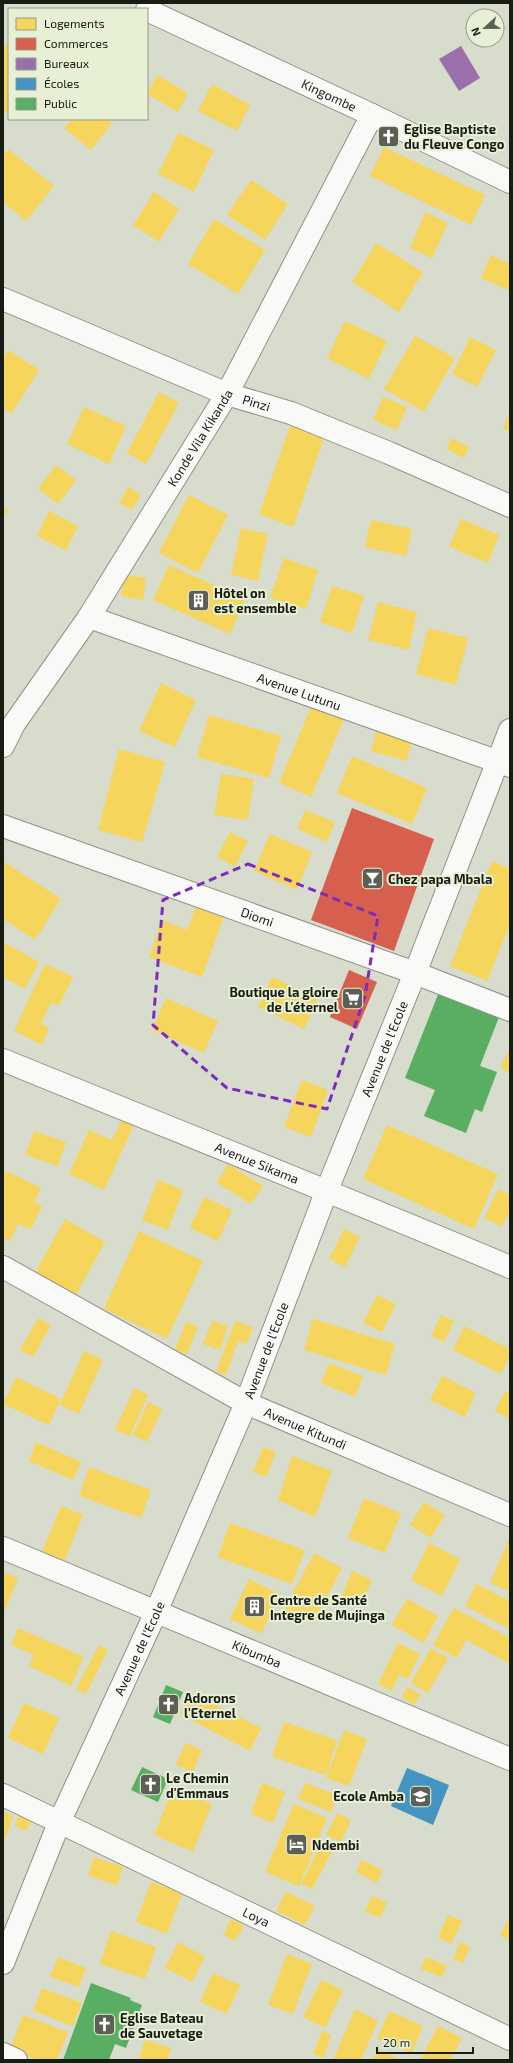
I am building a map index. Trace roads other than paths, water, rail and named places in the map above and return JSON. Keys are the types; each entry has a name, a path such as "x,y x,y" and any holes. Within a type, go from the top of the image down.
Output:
{"street":[{"name":"Kingombe","path":"132,3 142,8"},
{"name":"Kingombe","path":"148,11 372,115 510,182"},
{"name":"Konde Vila Kikanda","path":"3,746 9,721 89,617 226,394 372,115"},
{"name":"Pinzi","path":"3,299 226,394 291,413 510,506"},
{"name":"Avenue Lutunu","path":"89,617 504,764"},
{"name":"Avenue de l'Ecole","path":"3,1963 59,1823 156,1612 246,1403 327,1190 415,973 504,764 510,730"},
{"name":"Diomi","path":"3,826 415,973 510,1010"},
{"name":"Avenue Sikama","path":"3,1060 156,1123 327,1190 510,1267"},
{"name":"Avenue Kitundi","path":"3,1267 246,1403 510,1515"},
{"name":"Kibumba","path":"3,1548 510,1759"},
{"name":"Loya","path":"3,1795 510,2039"},
{"path":"3,2054 16,2060"}],"place":[{"name":"Eglise Baptiste du Fleuve Congo","path":"389,136"},
{"name":"Hôtel on est ensemble","path":"199,600"},
{"name":"Chez papa Mbala","path":"373,879"},
{"name":"Boutique la gloire de L'éternel","path":"353,999"},
{"name":"Centre de Santé Integre de Mujinga","path":"255,1607"},
{"name":"Adorons l'Eternel","path":"168,1705"},
{"name":"Le Chemin d'Emmaus","path":"150,1785"},
{"name":"Ecole Amba","path":"420,1796"},
{"name":"Ndembi","path":"296,1845"},
{"name":"Eglise Bateau de Sauvetage","path":"105,2025"}]}
